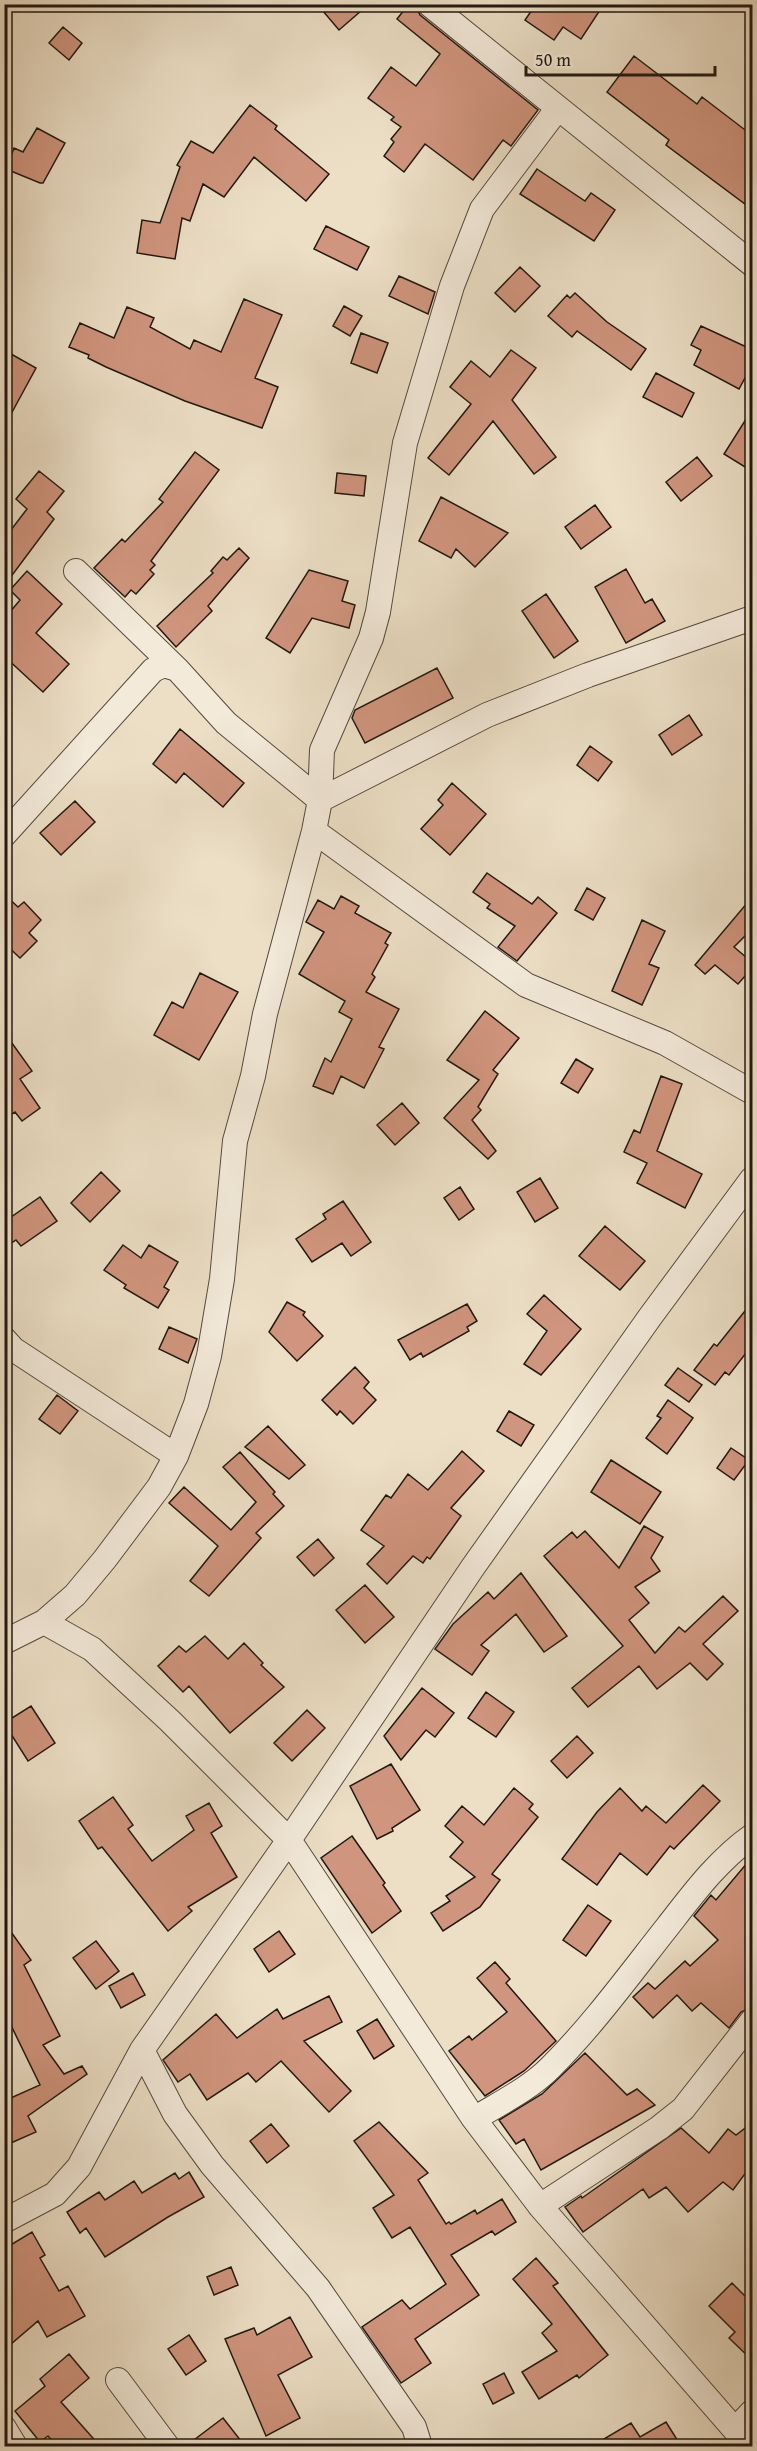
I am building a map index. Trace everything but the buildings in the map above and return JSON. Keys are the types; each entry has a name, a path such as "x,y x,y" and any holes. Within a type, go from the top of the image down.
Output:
{"street":[{"path":"429,4 753,264"},
{"path":"4,1642 44,1622 75,1595 105,1559 159,1487 176,1456 195,1404 209,1356 222,1279 235,1141 253,1076 265,1014 314,831 320,800 322,750 371,638 378,612 405,443 452,286 482,209 558,108"},
{"path":"76,571 177,669 226,723 320,800"},
{"path":"320,800 487,715 588,675 753,618"},
{"path":"4,835 153,670 164,665 177,669"},
{"path":"314,831 526,985 665,1043 753,1092"},
{"path":"4,2221 54,2194 79,2167 142,2050 289,1840 472,1567 650,1317 749,1190"},
{"path":"4,1339 13,1349 176,1456"},
{"path":"44,1622 92,1649 186,1737 289,1840 474,2119 540,2206 742,2438 753,2412"},
{"path":"474,2119 525,2088 548,2070 586,2030 708,1875 737,1846 753,1836"},
{"path":"540,2206 659,2128 683,2109 753,2021"},
{"path":"142,2050 175,2114 212,2165 318,2288 414,2427 420,2446"},
{"path":"118,2380 167,2446"},
{"path":"4,2428 15,2446"}]}
